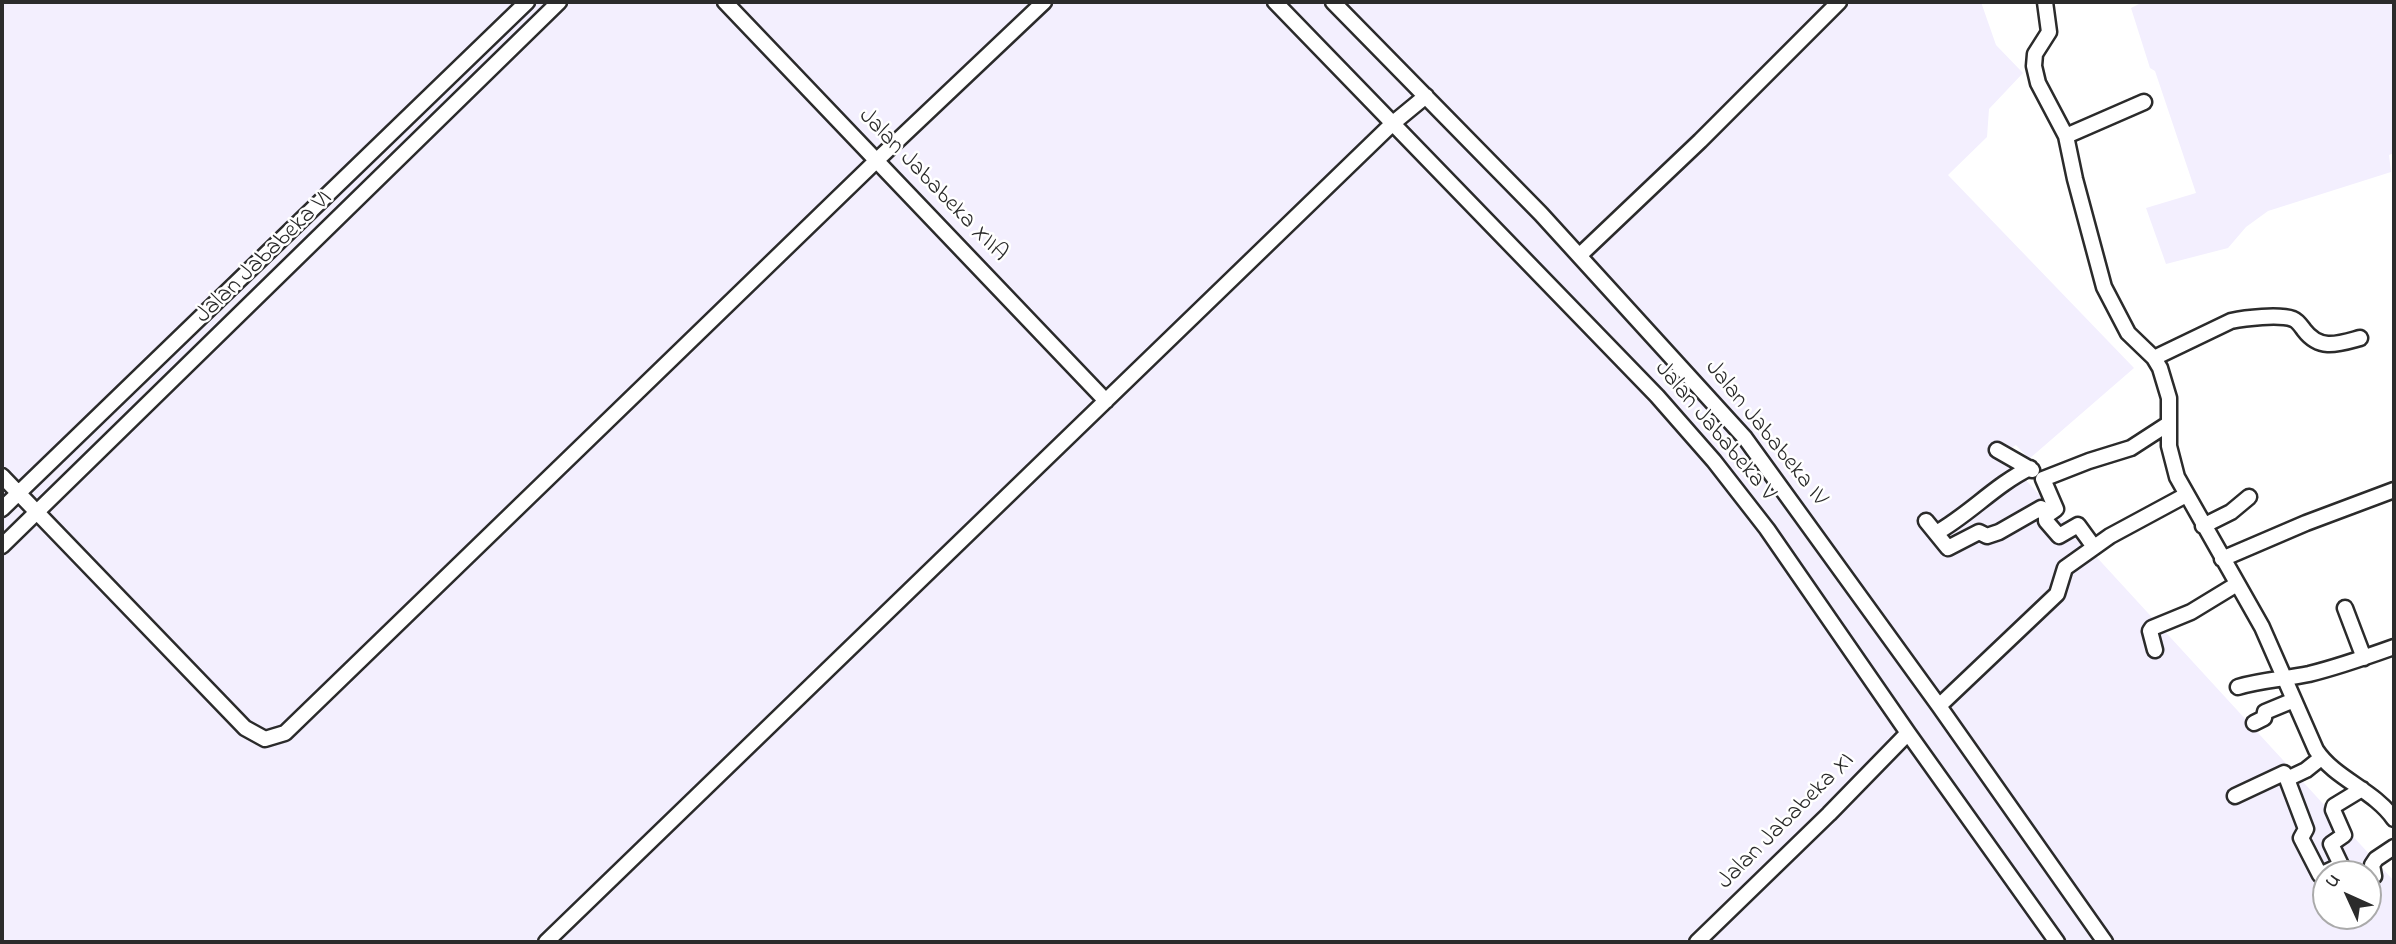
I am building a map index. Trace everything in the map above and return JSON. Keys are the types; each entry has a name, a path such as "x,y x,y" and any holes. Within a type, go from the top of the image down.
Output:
{"street":[{"name":"Jalan Jababeka VI","path":"2,509 527,2"},
{"name":"Jalan Jababeka VI","path":"2,546 559,2"},
{"name":"Jalan Jababeka XIIA","path":"725,2 1106,401"},
{"path":"2,476 245,728 265,739 285,733 876,160 1044,2"},
{"name":"Jalan Jababeka V","path":"1275,2 1692,435 1767,529 2057,942"},
{"name":"Jalan Jababeka IV","path":"1333,2 1580,255 1745,438 2105,942"},
{"path":"1580,255 1700,141 1839,2"},
{"path":"2045,2 2049,32 2035,54 2034,66 2038,83 2066,136 2104,287 2128,333 2154,358 2167,387 2171,459 2186,495 2262,627 2307,734 2321,758 2393,815"},
{"path":"546,942 1392,124 1426,96"},
{"path":"2066,136 2144,102"},
{"path":"2154,358 2231,321 2243,319 2295,320 2315,342 2325,346 2360,338"},
{"path":"2042,482 2045,477 2066,469 2132,448 2168,424"},
{"path":"1997,450 2030,468 2042,482 2056,509 2046,516"},
{"path":"1936,533 1968,512 1998,487 2030,468"},
{"path":"2222,559 2306,523 2393,493"},
{"path":"1939,706 2057,594 2063,569 2110,536 2186,495"},
{"path":"2203,526 2231,512 2249,497"},
{"path":"1926,521 1948,548 1979,533 1987,536 1999,532 2041,509 2056,534 2059,536 2078,525 2094,548"},
{"path":"2155,650 2150,631 2152,628 2196,609 2237,584"},
{"path":"2345,608 2364,658"},
{"path":"2238,687 2305,675 2394,647"},
{"path":"2254,723 2264,718 2265,712 2294,700"},
{"name":"Jalan Jababeka XI","path":"1697,942 1908,733"},
{"path":"2287,779 2306,770 2321,758"},
{"path":"2235,796 2284,773 2306,829 2301,838 2320,875 2341,865 2330,844 2344,835 2333,810 2334,806 2362,789"},
{"path":"2375,860 2394,847"}],"shaded area":[{"path":"2,2 1981,2 1996,45 2023,73 1989,109 1987,137 1948,175 2134,368 2029,459 2016,445 2002,454 2375,860 2312,860 2312,930 2382,930 2382,868 2394,881 2394,942 2,942"},
{"path":"2138,2 2394,2 2394,153 2389,155 2391,172 2268,211 2246,227 2228,248 2166,264 2146,208 2196,193 2131,8 2139,4"}]}
